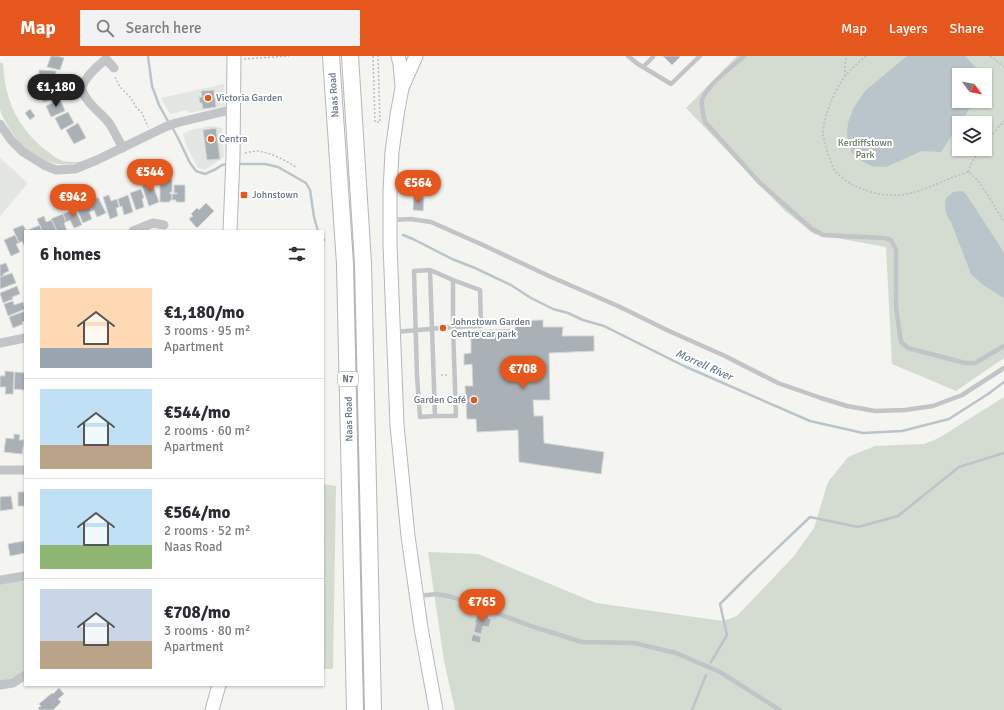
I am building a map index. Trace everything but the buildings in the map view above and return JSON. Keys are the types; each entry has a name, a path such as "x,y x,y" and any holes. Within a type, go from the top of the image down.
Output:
{"highway":[{"name":"Naas Road","path":"331,56 345,264 355,708"},
{"name":"Naas Road","path":"350,56 363,263 373,707"}],"street":[{"path":"398,56 402,88"},
{"path":"403,56 416,56"},
{"path":"416,56 402,88 397,115 392,152 390,244 398,433 408,536 421,628 436,710"},
{"path":"230,230 234,157 234,58"},
{"path":"114,68 106,59 97,66 84,81 81,88 84,96 109,123 123,148"},
{"path":"0,124 11,140 24,152 44,165 56,170 75,169 123,148 165,127 234,109"},
{"path":"136,230 153,223 164,225"},
{"path":"0,343 24,338"},
{"path":"0,470 24,470"},
{"path":"0,580 24,576"},
{"path":"0,685 12,683 24,676"},
{"path":"212,710 219,686"}],"lane":[{"path":"628,56 638,64 671,84 700,56"},
{"path":"644,67 653,58 653,56"},
{"path":"744,56 711,86 703,98 702,109 705,122 759,182 812,229 822,235 884,238 891,240 896,250 896,307 901,342 908,348 965,363 975,362 1004,346"},
{"path":"390,220 411,219 431,222 483,244 549,276 618,306 725,356 778,383 847,406 875,411 905,410 933,406 962,395 1004,368"},
{"path":"393,332 416,330 432,329 453,327 481,326 480,290 430,270 414,271 416,330 420,417 456,416 453,327 453,280"},
{"path":"430,270 435,416"},
{"path":"417,597 437,594 452,597 534,627 582,642 634,643 676,653 720,672 780,710"}],"path":[{"path":"234,58 289,56"},
{"path":"373,56 375,122 380,122 378,56"},
{"path":"845,76 845,62 847,56"},
{"path":"866,56 845,76 832,99 826,114 823,135 833,168 844,178 860,188 890,196 902,195 927,188 968,172 976,156"},
{"path":"990,56 1004,67"},
{"path":"114,68 113,72 120,87 131,98 136,107 142,113 152,134"},
{"path":"992,135 1004,121"},
{"path":"234,157 257,151 288,161 297,168"},
{"path":"968,172 972,174 981,185 1004,222"},
{"path":"434,375 455,375"}],"shaded area":[{"path":"907,56 965,56 976,68 952,68 952,108 970,108 965,116 952,116 952,135 941,152 922,151 886,167 872,166 863,162 852,153 848,144 848,123 853,109 865,91"},
{"path":"224,84 225,106 189,113 187,110 170,114 161,98"},
{"path":"211,126 222,128 224,157 205,170 198,168 187,147 183,134 191,130"},
{"path":"0,158 28,183 0,216"},
{"path":"962,191 966,194 1003,251 1004,298 983,285 971,274 951,222 946,213 946,198 953,192"}],"green space":[{"name":"Kerdiffstown Park","path":"737,56 1004,56 1004,358 956,391 892,364 886,247 814,234 784,210 686,108"},
{"path":"0,63 3,63 6,89 14,112 20,123 37,142 52,155 64,161 77,162 94,157 115,147 113,150 104,156 89,161 65,165 43,160 33,154 16,138 1,114"},
{"path":"1004,397 1004,710 455,710 444,661 428,552 478,554 596,603 723,621 737,616 794,556 814,528 828,482 848,457 875,446 924,444 939,438"},
{"path":"324,484 336,486 333,669 324,669"},
{"path":"22,581 24,582 24,670 14,677 0,681 0,584"}],"waterway":[{"path":"148,56 152,86 159,105 169,123"},
{"path":"172,127 190,163 196,171 205,174 222,165 228,164"},
{"path":"237,164 265,164 278,167 306,183 310,190 318,230"},
{"name":"Morrell River","path":"403,235 511,285 531,298 553,309 604,326 684,366 810,421 863,433 902,431 949,419 1004,382"},
{"path":"711,662 727,635 720,604 810,517 858,527 898,516 959,467 1004,453"},
{"path":"692,710 706,675"}],"place":[{"name":"Victoria Garden","path":"208,98"},
{"name":"Centra","path":"211,139"},
{"name":"Johnstown","path":"244,195"},
{"name":"Johnstown Garden Centre car park","path":"443,328"},
{"name":"Garden Café","path":"474,400"}]}
